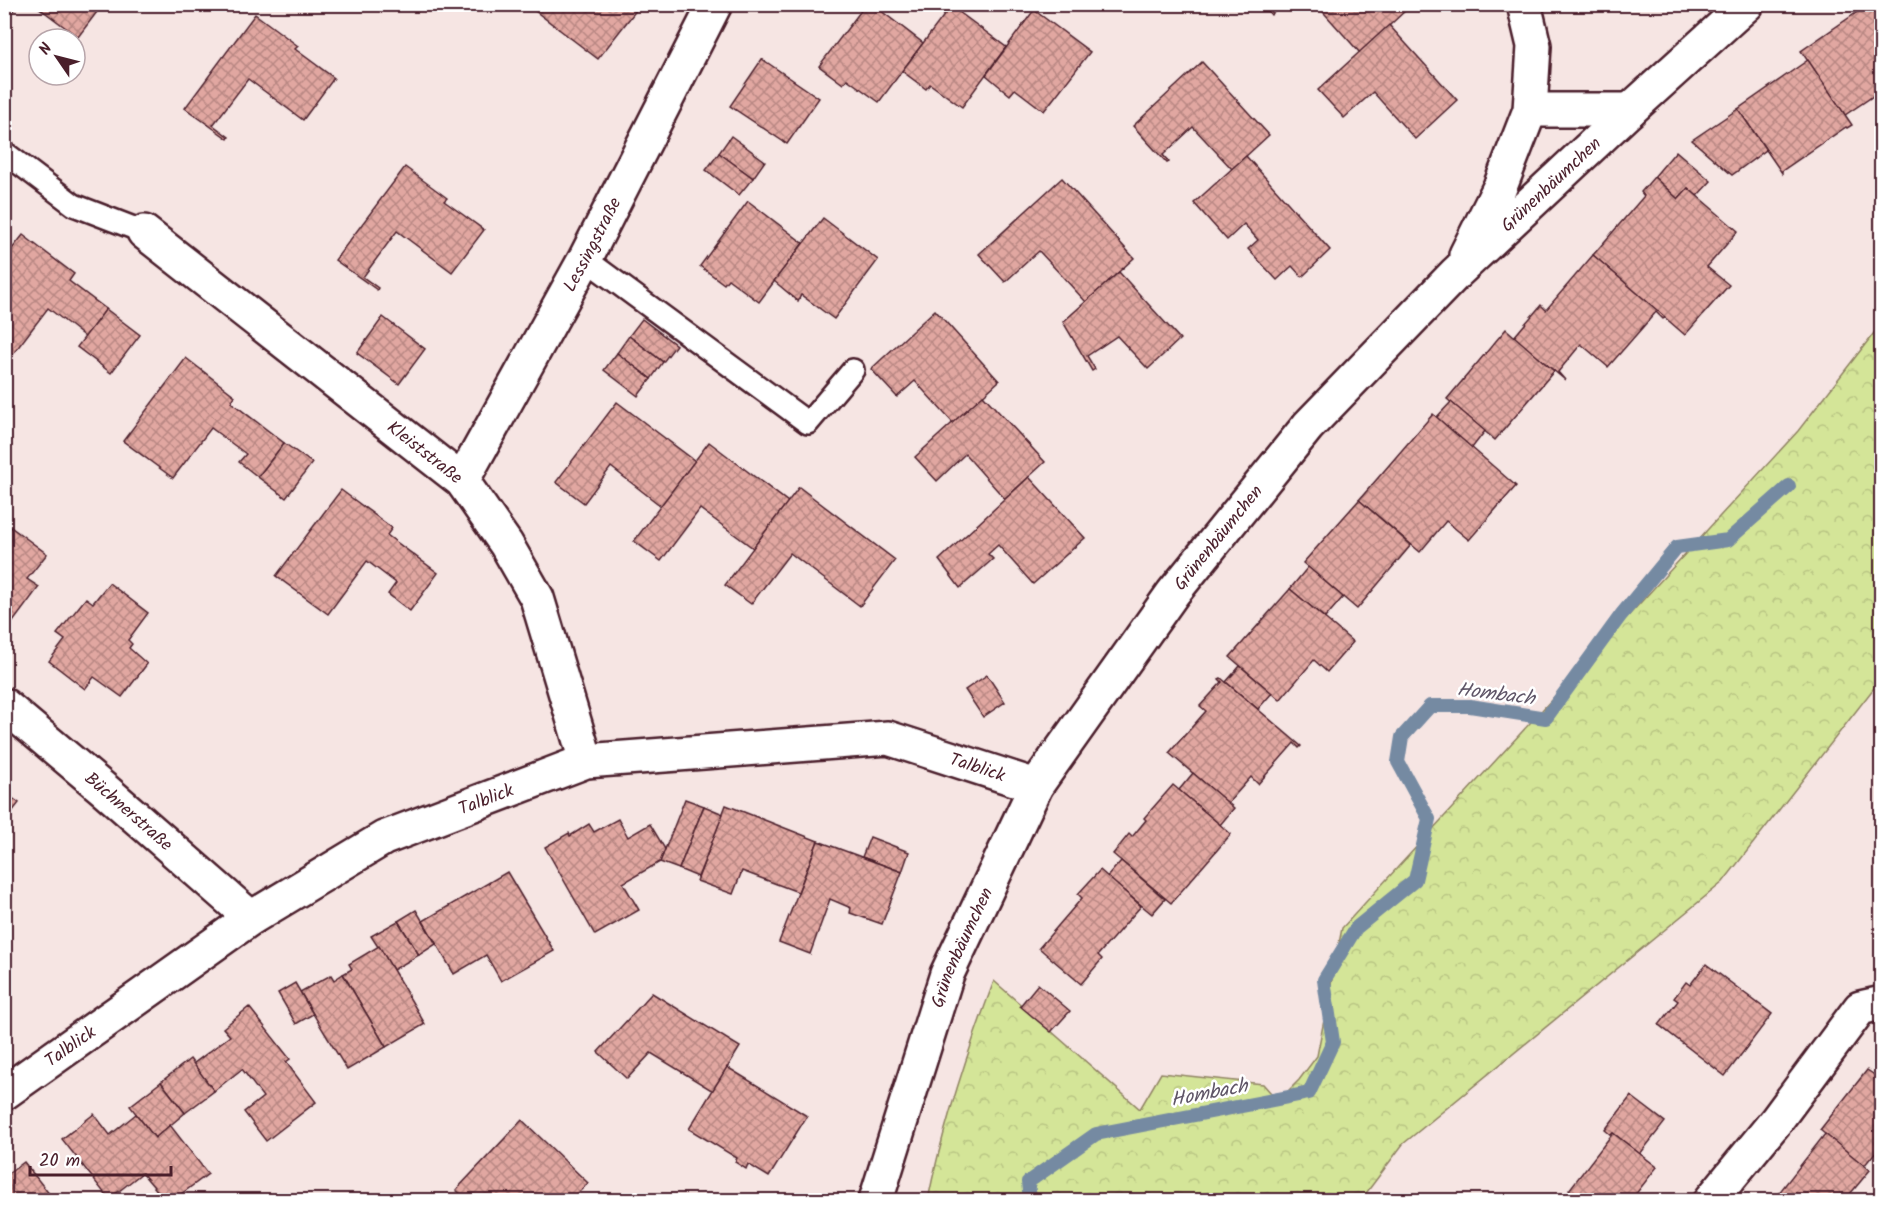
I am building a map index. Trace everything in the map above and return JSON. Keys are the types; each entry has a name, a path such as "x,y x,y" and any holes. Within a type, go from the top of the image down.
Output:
{"street":[{"name":"Lessingstraße","path":"462,481 585,259 715,4"},
{"path":"1456,273 1500,187 1530,110 1534,46 1524,4"},
{"name":"Grünenbäumchen","path":"876,1200 947,975 1036,786 1173,593 1308,426 1456,273 1747,4"},
{"path":"1530,110 1630,110"},
{"name":"Kleiststraße","path":"144,232 462,481 506,544 537,598 586,761"},
{"name":"Büchnerstraße","path":"4,705 251,918"},
{"name":"Talblick","path":"4,1093 251,918 384,838 586,761 888,738 1036,786"},
{"path":"1711,1200 1776,1121 1860,1008 1881,1003"}],"lane":[{"path":"4,152 74,205 144,232"},
{"path":"585,259 808,423 853,370"}],"green space":[{"path":"1881,324 1881,679 1723,882 1403,1144 1361,1200 928,1200 956,1089 994,981 1140,1109 1161,1073 1263,1084 1278,1101 1299,1080 1317,1056 1342,928 1798,431"}],"building":[{"path":"4,4 18,4 4,22"},
{"path":"34,4 103,4 86,27 65,27"},
{"path":"526,4 641,4 598,59"},
{"path":"866,4 872,4 923,43 879,102 847,79 843,84 819,66"},
{"path":"1262,4 1283,4 1271,15"},
{"path":"1316,4 1401,4 1406,10 1360,53"},
{"path":"1869,4 1882,6 1882,90 1845,115 1801,51"},
{"path":"951,6 1006,47 962,107 930,84 926,89 902,71"},
{"path":"1034,10 1090,52 1044,111 1015,89 1010,95 986,75"},
{"path":"255,14 298,46 295,49 334,78 303,120 248,79 213,125 229,137 228,139 185,108"},
{"path":"1389,25 1457,100 1415,139 1373,92 1344,118 1318,90"},
{"path":"762,59 819,98 787,144 730,106"},
{"path":"1808,60 1852,125 1782,173 1738,109"},
{"path":"1202,62 1269,135 1232,169 1193,127 1163,155 1169,162 1167,163 1133,126"},
{"path":"1738,109 1766,150 1732,175 1692,140"},
{"path":"731,136 765,161 753,178 719,153"},
{"path":"1676,151 1711,181 1697,196 1688,188 1678,199 1654,177"},
{"path":"719,153 753,178 739,195 706,170"},
{"path":"1246,156 1330,250 1302,277 1292,266 1277,280 1248,249 1258,240 1244,224 1227,240 1194,203"},
{"path":"405,167 447,198 444,201 484,230 452,272 397,231 363,277 378,288 377,290 335,260"},
{"path":"1654,177 1678,199 1688,188 1738,231 1707,267 1729,285 1685,335 1593,255 1644,196 1641,192"},
{"path":"1062,178 1134,258 1086,302 1039,251 1005,282 979,254"},
{"path":"748,201 803,243 759,302 728,279 724,284 700,266"},
{"path":"823,218 878,260 834,319 801,295 798,301 774,281"},
{"path":"23,235 74,274 69,281 106,309 85,337 48,308 10,358 4,353 4,259"},
{"path":"1593,255 1665,317 1663,319 1656,312 1608,367 1581,344 1558,372 1565,380 1514,337 1541,305 1546,310"},
{"path":"1119,272 1180,339 1148,369 1117,336 1087,356 1095,369 1092,371 1063,322"},
{"path":"106,309 140,335 111,373 77,347"},
{"path":"935,310 999,381 953,423 915,381 897,397 871,369"},
{"path":"383,317 425,349 399,384 357,353"},
{"path":"642,319 676,345 663,362 629,336"},
{"path":"1506,329 1554,371 1495,440 1447,399"},
{"path":"629,336 663,362 651,379 617,353"},
{"path":"617,353 651,379 638,396 604,370"},
{"path":"186,358 235,396 231,402 284,443 258,477 239,462 246,454 211,428 173,478 123,441"},
{"path":"983,395 1045,462 1005,499 965,454 937,481 915,457"},
{"path":"617,402 695,461 661,506 611,467 584,503 556,482"},
{"path":"1451,402 1485,431 1472,448 1436,418"},
{"path":"1433,414 1516,486 1469,540 1446,521 1420,552 1359,500"},
{"path":"709,442 788,502 753,548 700,509 661,561 634,541"},
{"path":"284,443 312,463 286,498 258,477"},
{"path":"1029,477 1085,538 1033,584 998,545 988,554 993,559 960,588 939,560"},
{"path":"799,487 895,560 860,606 790,553 751,604 725,585"},
{"path":"341,490 392,528 387,535 438,573 410,611 388,594 396,583 367,561 328,614 276,576"},
{"path":"1359,500 1411,545 1357,609 1303,563"},
{"path":"4,522 47,554 27,579 39,587 7,630 4,628"},
{"path":"1308,567 1343,597 1325,618 1290,589"},
{"path":"109,583 148,613 128,640 132,644 129,648 147,664 122,697 94,677 85,689 49,661 65,640 57,634 86,598 93,603"},
{"path":"1290,589 1353,642 1327,672 1314,660 1280,700 1230,657"},
{"path":"1240,666 1272,693 1258,709 1226,682"},
{"path":"987,675 1005,702 983,717 965,690"},
{"path":"1221,678 1301,746 1299,748 1294,743 1258,784 1251,777 1228,803 1169,753 1206,711 1200,706 1222,682 1219,679"},
{"path":"1193,773 1234,808 1220,825 1179,790"},
{"path":"1173,785 1231,834 1171,903 1113,854 1129,834 1132,837 1146,820 1144,818"},
{"path":"4,792 19,803 4,822"},
{"path":"685,799 704,806 679,869 660,862"},
{"path":"726,805 818,841 798,892 742,871 733,894 697,881"},
{"path":"704,806 723,814 698,877 679,869"},
{"path":"618,819 628,837 650,824 665,849 660,862 623,883 639,910 595,935 545,847 569,833 570,836 589,824 594,832"},
{"path":"870,837 909,852 902,872 862,857"},
{"path":"818,841 902,872 882,924 850,913 851,908 830,899 810,954 779,942"},
{"path":"1121,861 1165,899 1152,914 1107,877"},
{"path":"1100,870 1141,906 1098,955 1102,959 1081,984 1039,948 1082,898 1078,894"},
{"path":"507,872 554,951 501,981 486,955 454,974 423,921"},
{"path":"416,910 436,944 419,955 398,921"},
{"path":"398,921 419,955 393,970 371,936"},
{"path":"379,946 425,1024 386,1047 343,974 352,969 349,964"},
{"path":"1706,964 1772,1014 1725,1076 1659,1025 1678,1001 1674,998 1686,982 1690,985"},
{"path":"343,974 386,1047 347,1070 300,992 331,975 334,980"},
{"path":"295,983 313,1014 296,1024 278,993"},
{"path":"1038,984 1070,1011 1051,1032 1020,1006"},
{"path":"652,993 740,1047 713,1091 651,1053 627,1079 598,1052"},
{"path":"249,1007 290,1059 286,1062 316,1102 266,1141 244,1112 263,1097 242,1069 214,1091 193,1064 230,1036 223,1028"},
{"path":"190,1059 214,1091 185,1113 161,1082"},
{"path":"727,1067 807,1116 769,1177 748,1164 746,1169 735,1162 737,1158 689,1129"},
{"path":"1882,1069 1882,1144 1864,1166 1820,1130 1867,1070 1876,1076"},
{"path":"161,1082 185,1113 155,1138 130,1106"},
{"path":"1631,1096 1665,1122 1640,1154 1613,1133 1611,1135 1605,1130"},
{"path":"94,1114 110,1135 136,1114 155,1138 170,1125 208,1174 173,1200 165,1200 142,1173 109,1199 62,1139"},
{"path":"522,1120 588,1183 571,1200 467,1200 456,1190"},
{"path":"1613,1133 1657,1167 1631,1200 1582,1200 1569,1190"},
{"path":"1825,1134 1870,1170 1845,1200 1786,1200 1778,1194"},
{"path":"24,1162 54,1200 4,1200 4,1177"}],"waterway":[{"name":"Hombach","path":"1030,1200 1028,1182 1096,1134 1309,1093 1333,1042 1324,980 1356,928 1415,880 1429,819 1398,762 1402,737 1430,706 1470,706 1546,718 1621,615 1677,547 1728,540 1789,486"}]}
